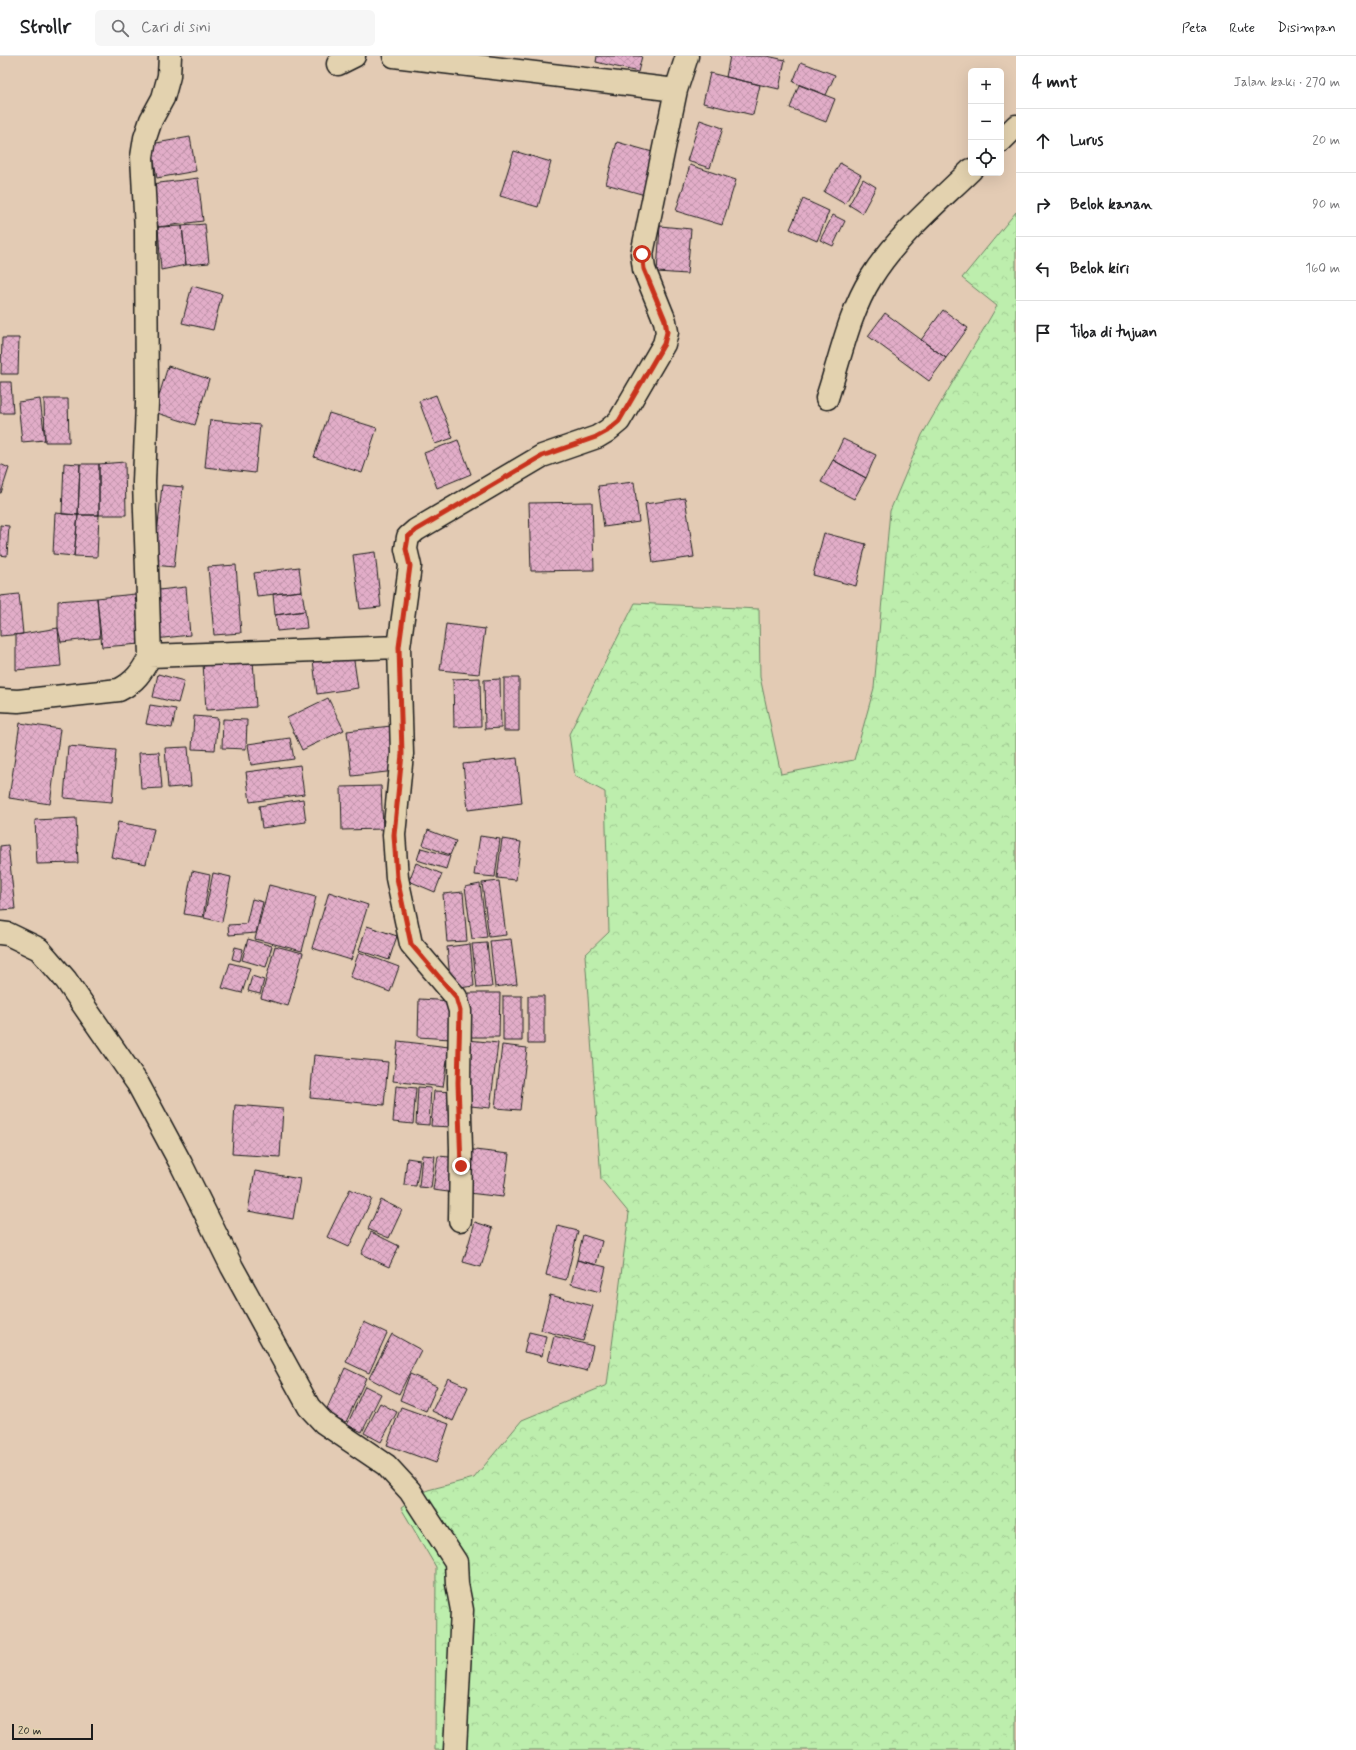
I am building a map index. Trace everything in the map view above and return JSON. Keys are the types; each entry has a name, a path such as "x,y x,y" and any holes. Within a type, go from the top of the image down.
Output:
{"street":[{"path":"0,700 18,701 119,690 131,684 140,674 150,656 144,482 146,395 146,230 142,157 145,138 151,120 163,98 168,76 170,56"},
{"path":"394,56 676,90"},
{"path":"460,1220 461,1154 458,1083 460,1011 456,997 411,944 397,878 394,835 402,754 399,647 410,566 406,549 408,537 416,530 542,456 596,437 607,431 619,421 664,344 667,332 665,320 644,269 642,254 676,90 687,56"},
{"path":"1002,140 1016,126"},
{"path":"827,398 854,313 870,279 893,247 968,173"},
{"path":"150,656 399,647"},
{"path":"0,933 8,934 39,950 66,980 138,1084 181,1164 232,1267 309,1407 324,1423 391,1470 410,1491 456,1562 457,1584 462,1610 455,1750"}],"green space":[{"path":"1016,212 1016,1750 435,1750 436,1567 401,1508 428,1490 474,1478 522,1420 607,1385 629,1213 601,1179 585,955 609,932 605,792 575,776 569,734 635,603 759,609 760,677 781,774 854,760 874,688 890,511 922,435 997,306 962,278"}],"building":[{"path":"597,56 642,56 638,72 596,62"},
{"path":"730,56 767,56 785,60 779,89 726,77"},
{"path":"801,62 835,75 826,95 793,82"},
{"path":"710,73 760,85 753,115 703,103"},
{"path":"799,85 835,99 826,122 790,108"},
{"path":"700,120 723,128 710,168 687,161"},
{"path":"190,137 196,171 157,178 151,144"},
{"path":"617,142 656,153 645,195 606,184"},
{"path":"514,151 551,162 538,207 500,196"},
{"path":"840,163 861,175 845,204 824,192"},
{"path":"690,165 736,180 722,225 676,211"},
{"path":"198,178 203,221 158,227 152,184"},
{"path":"863,179 876,187 862,213 849,205"},
{"path":"803,199 829,211 817,241 790,229"},
{"path":"833,215 845,221 833,246 820,240"},
{"path":"205,224 209,263 186,265 182,226"},
{"path":"182,226 186,265 161,270 158,227"},
{"path":"660,226 691,229 687,274 657,272"},
{"path":"192,286 222,294 213,330 182,323"},
{"path":"943,310 968,328 946,358 921,340"},
{"path":"885,313 946,358 929,381 868,336"},
{"path":"2,338 19,338 18,374 1,374"},
{"path":"168,366 209,379 195,425 154,412"},
{"path":"0,382 11,382 13,413 0,413"},
{"path":"436,395 453,438 435,444 419,401"},
{"path":"40,399 45,440 22,442 18,402"},
{"path":"44,399 68,399 69,442 45,442"},
{"path":"329,413 377,428 362,473 314,457"},
{"path":"210,420 260,425 255,473 205,467"},
{"path":"843,439 876,455 866,478 833,460"},
{"path":"458,440 471,474 437,488 424,453"},
{"path":"833,460 866,478 854,499 821,482"},
{"path":"125,462 126,515 99,515 99,464"},
{"path":"64,463 80,464 78,515 62,514"},
{"path":"0,464 9,468 1,493 0,493"},
{"path":"80,464 99,464 99,515 78,515"},
{"path":"634,482 639,522 604,527 598,486"},
{"path":"162,485 183,487 174,567 154,565"},
{"path":"685,498 694,557 653,563 645,504"},
{"path":"592,502 594,570 531,571 529,503"},
{"path":"55,513 78,515 74,556 53,554"},
{"path":"78,515 99,515 97,557 74,556"},
{"path":"0,525 9,526 7,556 0,555"},
{"path":"824,533 866,544 856,586 813,575"},
{"path":"375,552 381,607 360,609 353,555"},
{"path":"236,565 241,633 214,635 208,567"},
{"path":"299,567 302,591 257,596 254,573"},
{"path":"186,587 190,635 155,639 150,591"},
{"path":"302,591 305,611 275,615 273,594"},
{"path":"19,594 23,634 0,636 0,596"},
{"path":"135,594 140,644 102,647 97,598"},
{"path":"97,598 100,638 61,642 58,628 58,601"},
{"path":"305,611 307,628 277,631 275,615"},
{"path":"446,624 485,629 479,674 440,670"},
{"path":"58,628 61,666 16,670 16,635"},
{"path":"353,654 358,688 317,694 313,660"},
{"path":"253,660 256,707 206,710 203,663"},
{"path":"158,674 184,681 178,703 153,697"},
{"path":"480,678 481,726 454,727 453,679"},
{"path":"504,678 519,678 519,731 504,731"},
{"path":"500,679 501,728 485,729 484,680"},
{"path":"328,698 344,730 302,750 287,718"},
{"path":"150,705 176,709 172,728 146,724"},
{"path":"194,716 218,718 215,750 192,749"},
{"path":"223,719 247,720 246,749 222,748"},
{"path":"20,723 60,729 50,804 9,798"},
{"path":"391,726 395,771 352,776 347,731"},
{"path":"290,738 294,759 251,765 248,744"},
{"path":"68,746 116,750 112,802 64,798"},
{"path":"188,747 191,786 168,788 165,748"},
{"path":"159,752 162,788 141,789 139,753"},
{"path":"517,758 522,803 468,810 463,764"},
{"path":"300,765 304,794 250,802 246,772"},
{"path":"381,786 383,829 342,830 341,787"},
{"path":"303,799 306,822 262,828 259,806"},
{"path":"76,818 78,863 37,864 35,820"},
{"path":"118,822 154,829 146,864 111,857"},
{"path":"428,830 456,841 450,855 423,845"},
{"path":"480,836 500,839 495,877 474,875"},
{"path":"502,839 521,842 516,880 497,878"},
{"path":"8,845 15,909 0,910 0,846"},
{"path":"421,848 450,856 446,869 417,860"},
{"path":"416,863 442,874 435,892 409,881"},
{"path":"192,871 210,875 203,917 184,914"},
{"path":"213,873 231,877 222,922 204,918"},
{"path":"499,881 506,935 489,937 482,883"},
{"path":"480,884 487,937 472,939 465,887"},
{"path":"269,885 316,897 302,951 255,939"},
{"path":"329,892 368,905 351,960 312,948"},
{"path":"463,892 467,941 447,942 443,894"},
{"path":"252,899 263,902 256,933 229,935 228,925 246,924"},
{"path":"367,926 397,936 389,960 359,950"},
{"path":"248,939 272,946 266,967 242,960"},
{"path":"511,939 517,984 495,987 490,941"},
{"path":"487,943 492,987 477,988 472,944"},
{"path":"470,944 474,986 451,989 447,947"},
{"path":"275,946 303,953 288,1006 261,998"},
{"path":"235,947 243,949 240,961 232,959"},
{"path":"359,952 399,967 390,992 350,977"},
{"path":"230,963 250,968 242,993 222,988"},
{"path":"252,976 264,980 260,994 248,991"},
{"path":"469,993 500,993 499,1037 468,1037"},
{"path":"503,996 522,996 522,1041 503,1041"},
{"path":"528,996 544,996 544,1044 528,1044"},
{"path":"419,999 453,1001 451,1039 418,1037"},
{"path":"468,1040 498,1043 490,1108 461,1105"},
{"path":"398,1041 449,1047 443,1087 393,1081"},
{"path":"502,1045 527,1048 520,1110 495,1108"},
{"path":"314,1055 388,1062 384,1105 310,1098"},
{"path":"396,1086 416,1088 413,1124 393,1122"},
{"path":"418,1087 431,1088 429,1125 416,1124"},
{"path":"434,1091 456,1092 453,1127 431,1126"},
{"path":"235,1105 283,1109 280,1157 232,1154"},
{"path":"466,1149 509,1154 503,1197 460,1192"},
{"path":"422,1155 435,1156 431,1188 419,1187"},
{"path":"438,1156 461,1158 456,1193 433,1190"},
{"path":"407,1158 420,1160 416,1186 404,1185"},
{"path":"255,1171 300,1179 293,1219 248,1211"},
{"path":"350,1189 372,1199 349,1247 327,1237"},
{"path":"381,1200 402,1210 389,1238 368,1229"},
{"path":"475,1222 493,1228 481,1267 463,1262"},
{"path":"558,1226 578,1231 566,1280 546,1275"},
{"path":"371,1232 399,1246 389,1267 361,1254"},
{"path":"583,1235 602,1241 596,1265 577,1260"},
{"path":"577,1260 606,1267 600,1292 571,1284"},
{"path":"550,1295 593,1306 583,1341 541,1330"},
{"path":"364,1322 387,1333 369,1373 346,1362"},
{"path":"529,1332 546,1336 542,1356 524,1352"},
{"path":"392,1334 421,1350 399,1394 369,1378"},
{"path":"554,1336 593,1346 587,1371 548,1361"},
{"path":"345,1368 366,1378 346,1422 325,1413"},
{"path":"410,1374 437,1386 426,1411 400,1400"},
{"path":"448,1378 468,1387 453,1421 432,1411"},
{"path":"365,1386 381,1394 362,1432 347,1425"},
{"path":"380,1403 397,1412 381,1442 364,1433"},
{"path":"401,1407 449,1424 436,1463 387,1445"}],"route":[{"path":"461,1166 458,1083 460,1011 456,997 411,944 397,878 394,835 402,754 399,647 410,566 406,549 408,537 416,530 542,456 596,437 607,431 619,421 664,344 667,332 665,320 644,269 642,254"}]}
